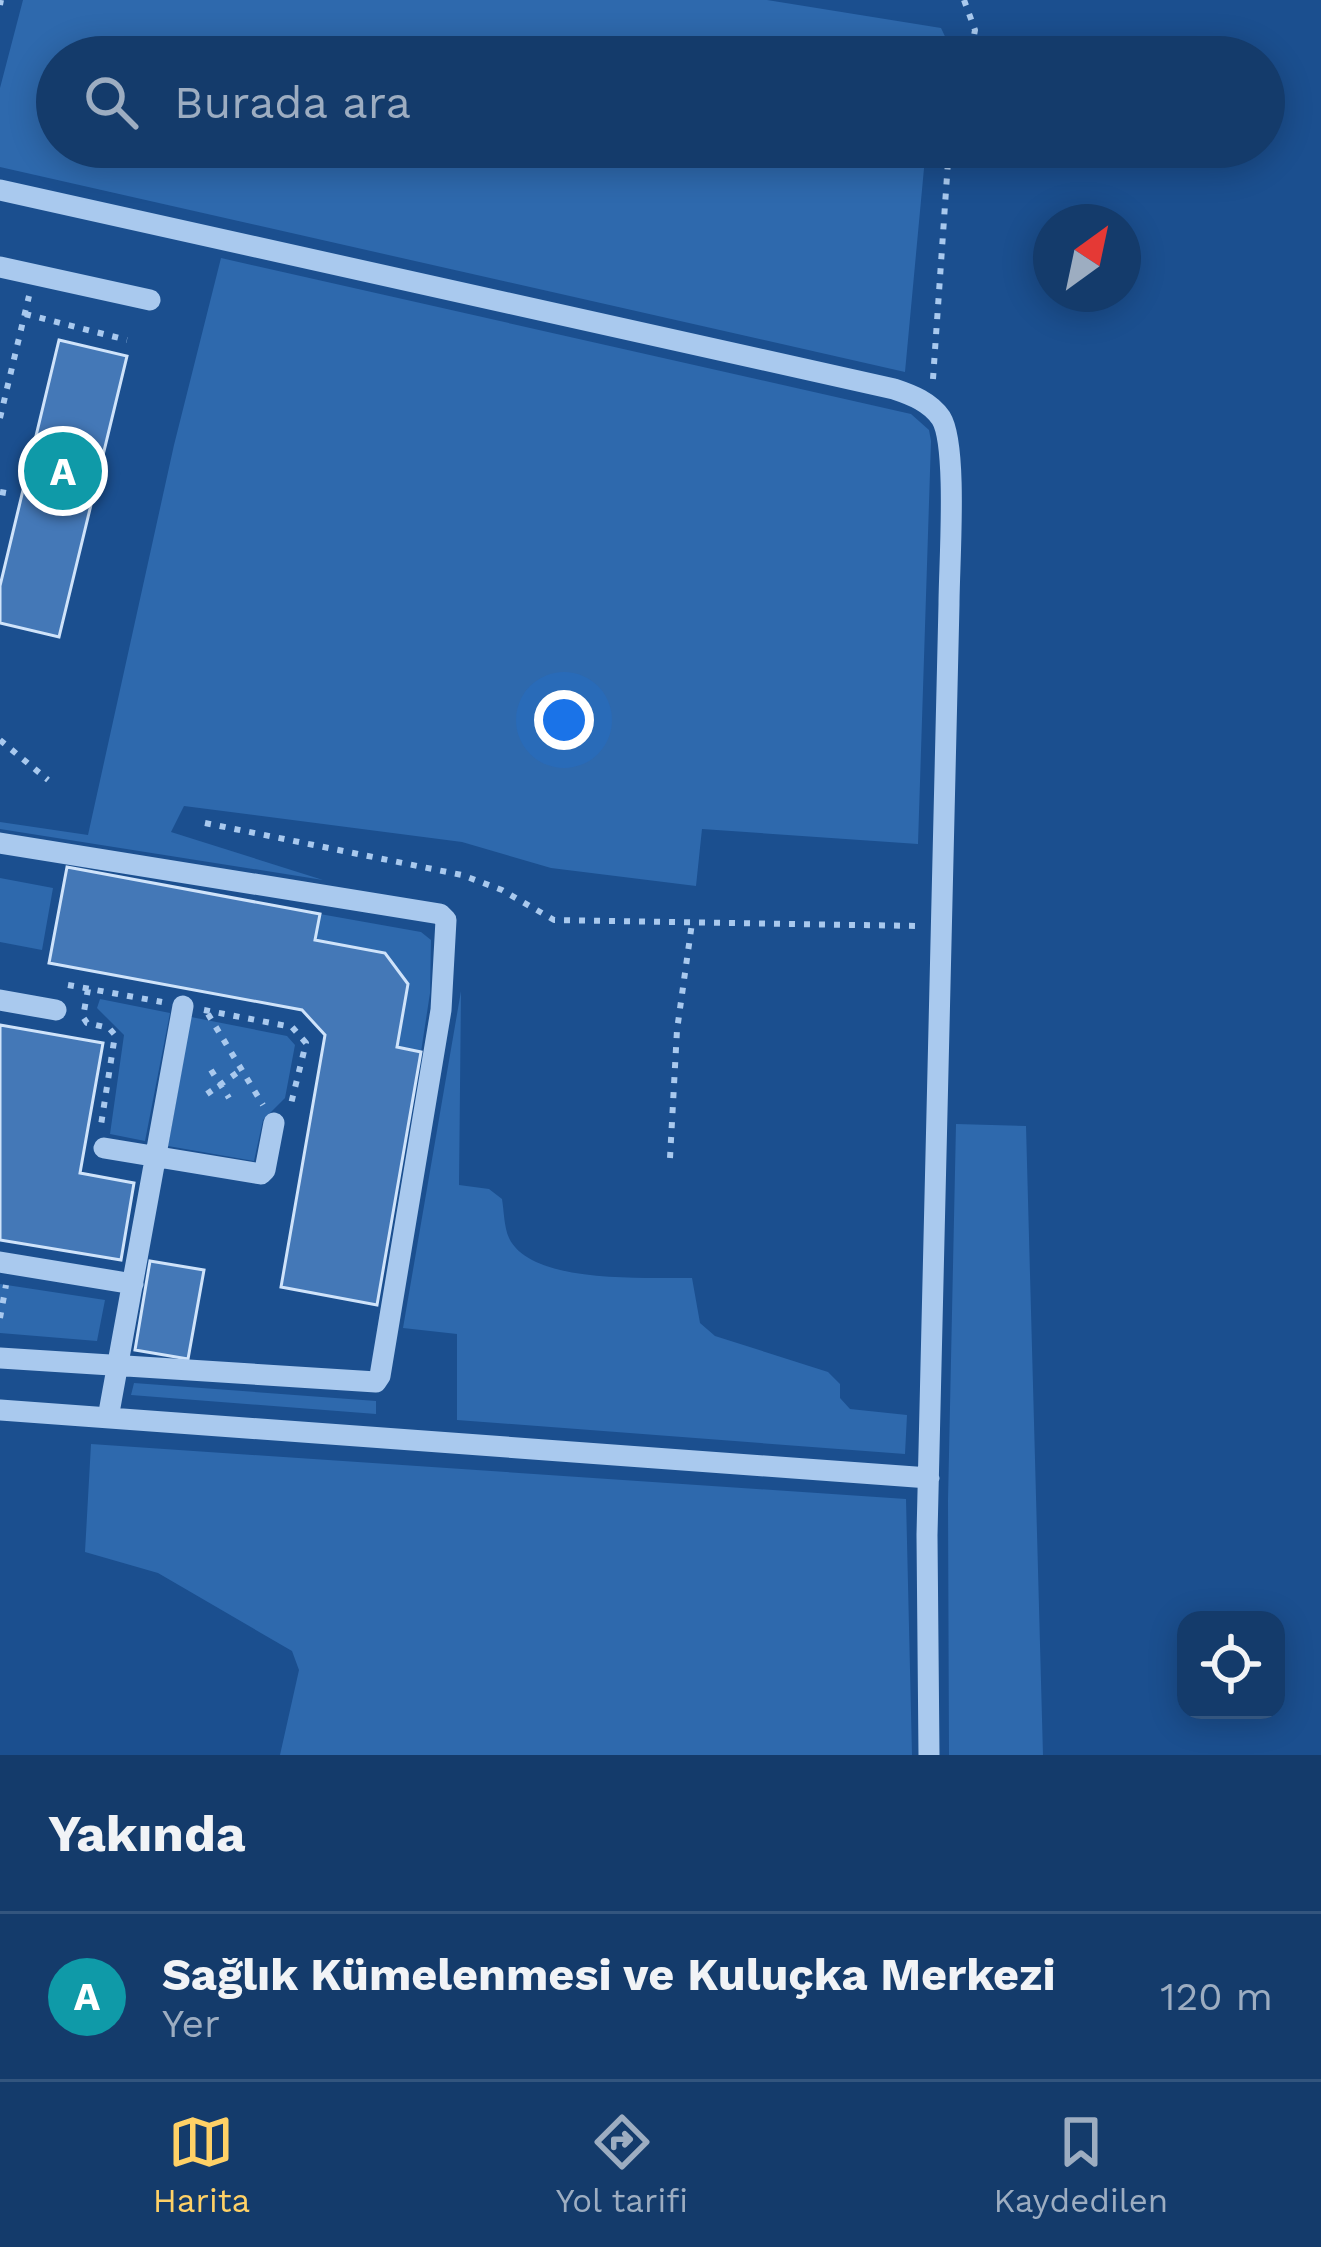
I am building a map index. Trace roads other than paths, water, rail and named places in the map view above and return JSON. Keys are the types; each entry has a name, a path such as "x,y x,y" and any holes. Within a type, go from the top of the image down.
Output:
{"street":[{"path":"0,190 894,389 931,406 945,427 950,464 928,1478 929,1755"},
{"path":"0,267 150,300"},
{"path":"0,843 440,914 446,920 441,1010 380,1376 370,1384 0,1358"},
{"path":"0,1000 56,1010"},
{"path":"108,1418 183,1006"},
{"path":"104,1148 261,1174 274,1124"},
{"path":"0,1262 133,1284"},
{"path":"0,1410 928,1478"}],"place":[{"name":"Sağlık Kümelenmesi ve Kuluçka Merkezi","path":"63,471"}]}
